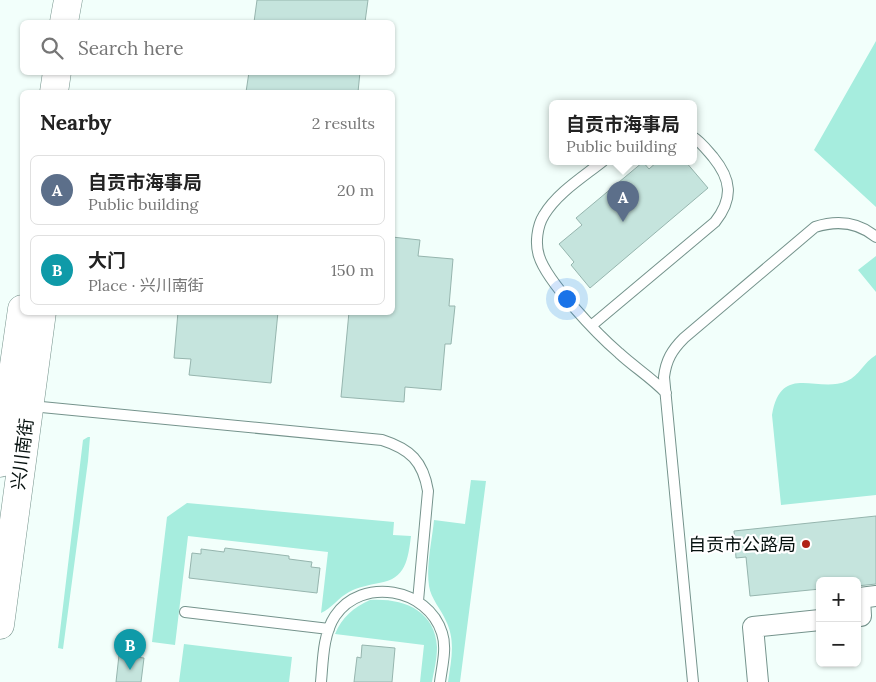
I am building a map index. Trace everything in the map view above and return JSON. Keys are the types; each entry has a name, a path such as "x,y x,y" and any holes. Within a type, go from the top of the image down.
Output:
{"street":[{"path":"64,20 68,0"},
{"path":"84,20 87,0"},
{"path":"54,90 57,75"},
{"path":"74,90 76,75"},
{"name":"兴川南街","path":"0,463 21,315"},
{"name":"兴川南街","path":"0,626 42,315"},
{"path":"861,598 876,596"},
{"path":"758,682 753,627 816,620"}],"lane":[{"path":"591,326 721,215 727,197 726,177 717,162 697,140"},
{"path":"598,165 554,201 539,228 537,239 538,254 548,275 591,326 618,353 659,385 666,393"},
{"path":"693,682 664,377 665,364 675,347 816,227 840,222 854,224 876,237"},
{"path":"28,406 382,440 396,444 408,451 417,461 426,478 428,490 418,600"},
{"path":"321,682 326,642 335,616 342,608 359,596 380,591 402,594 418,600 432,613 442,633 444,654 440,682"},
{"path":"185,612 329,629"}],"green space":[{"path":"876,41 876,207 814,150"},
{"path":"876,256 876,292 858,270"},
{"path":"876,355 876,495 781,505 772,415 777,399 783,389 792,384 836,384 847,381 855,376"},
{"path":"90,437 88,461 63,649 58,648 83,440"},
{"path":"471,480 486,481 460,682 448,682 452,651 451,636 446,621 430,591 428,570 434,520 465,524"},
{"path":"187,503 394,522 393,535 411,536 409,552 404,567 395,577 388,581 352,590 321,613 328,552 188,536 175,645 152,642 167,517"},
{"path":"370,600 394,601 405,604 424,615 435,634 437,647 432,682 420,682 424,645 335,634 349,614 358,606"},
{"path":"184,644 292,657 289,682 179,682"}],"building":[{"path":"257,0 368,0 365,20 254,20"},
{"path":"249,75 360,75 358,90 246,90"},
{"path":"639,165 646,165 649,169 654,165 688,165 708,188 590,288 571,265 574,262 559,244 582,225 576,218"},
{"path":"395,237 420,240 418,256 453,259 449,306 455,306 451,344 445,344 441,390 405,387 404,402 341,397 349,315 395,315"},
{"path":"178,315 278,315 271,383 189,375 191,359 174,358"},
{"name":"自贡市公路局","path":"876,516 876,584 861,586 861,577 816,577 816,589 750,596 746,557 736,558 734,531"},
{"path":"225,548 289,556 289,559 312,562 311,567 320,568 317,593 189,578 192,553 201,554 201,549 224,552"},
{"path":"362,645 395,648 392,682 354,682 357,657 361,658"},
{"path":"119,655 144,658 141,682 116,682"}],"place":[{"name":"自贡市海事局","path":"623,222"},
{"name":"自贡市公路局","path":"806,544"},
{"name":"大门","path":"130,670"}]}
